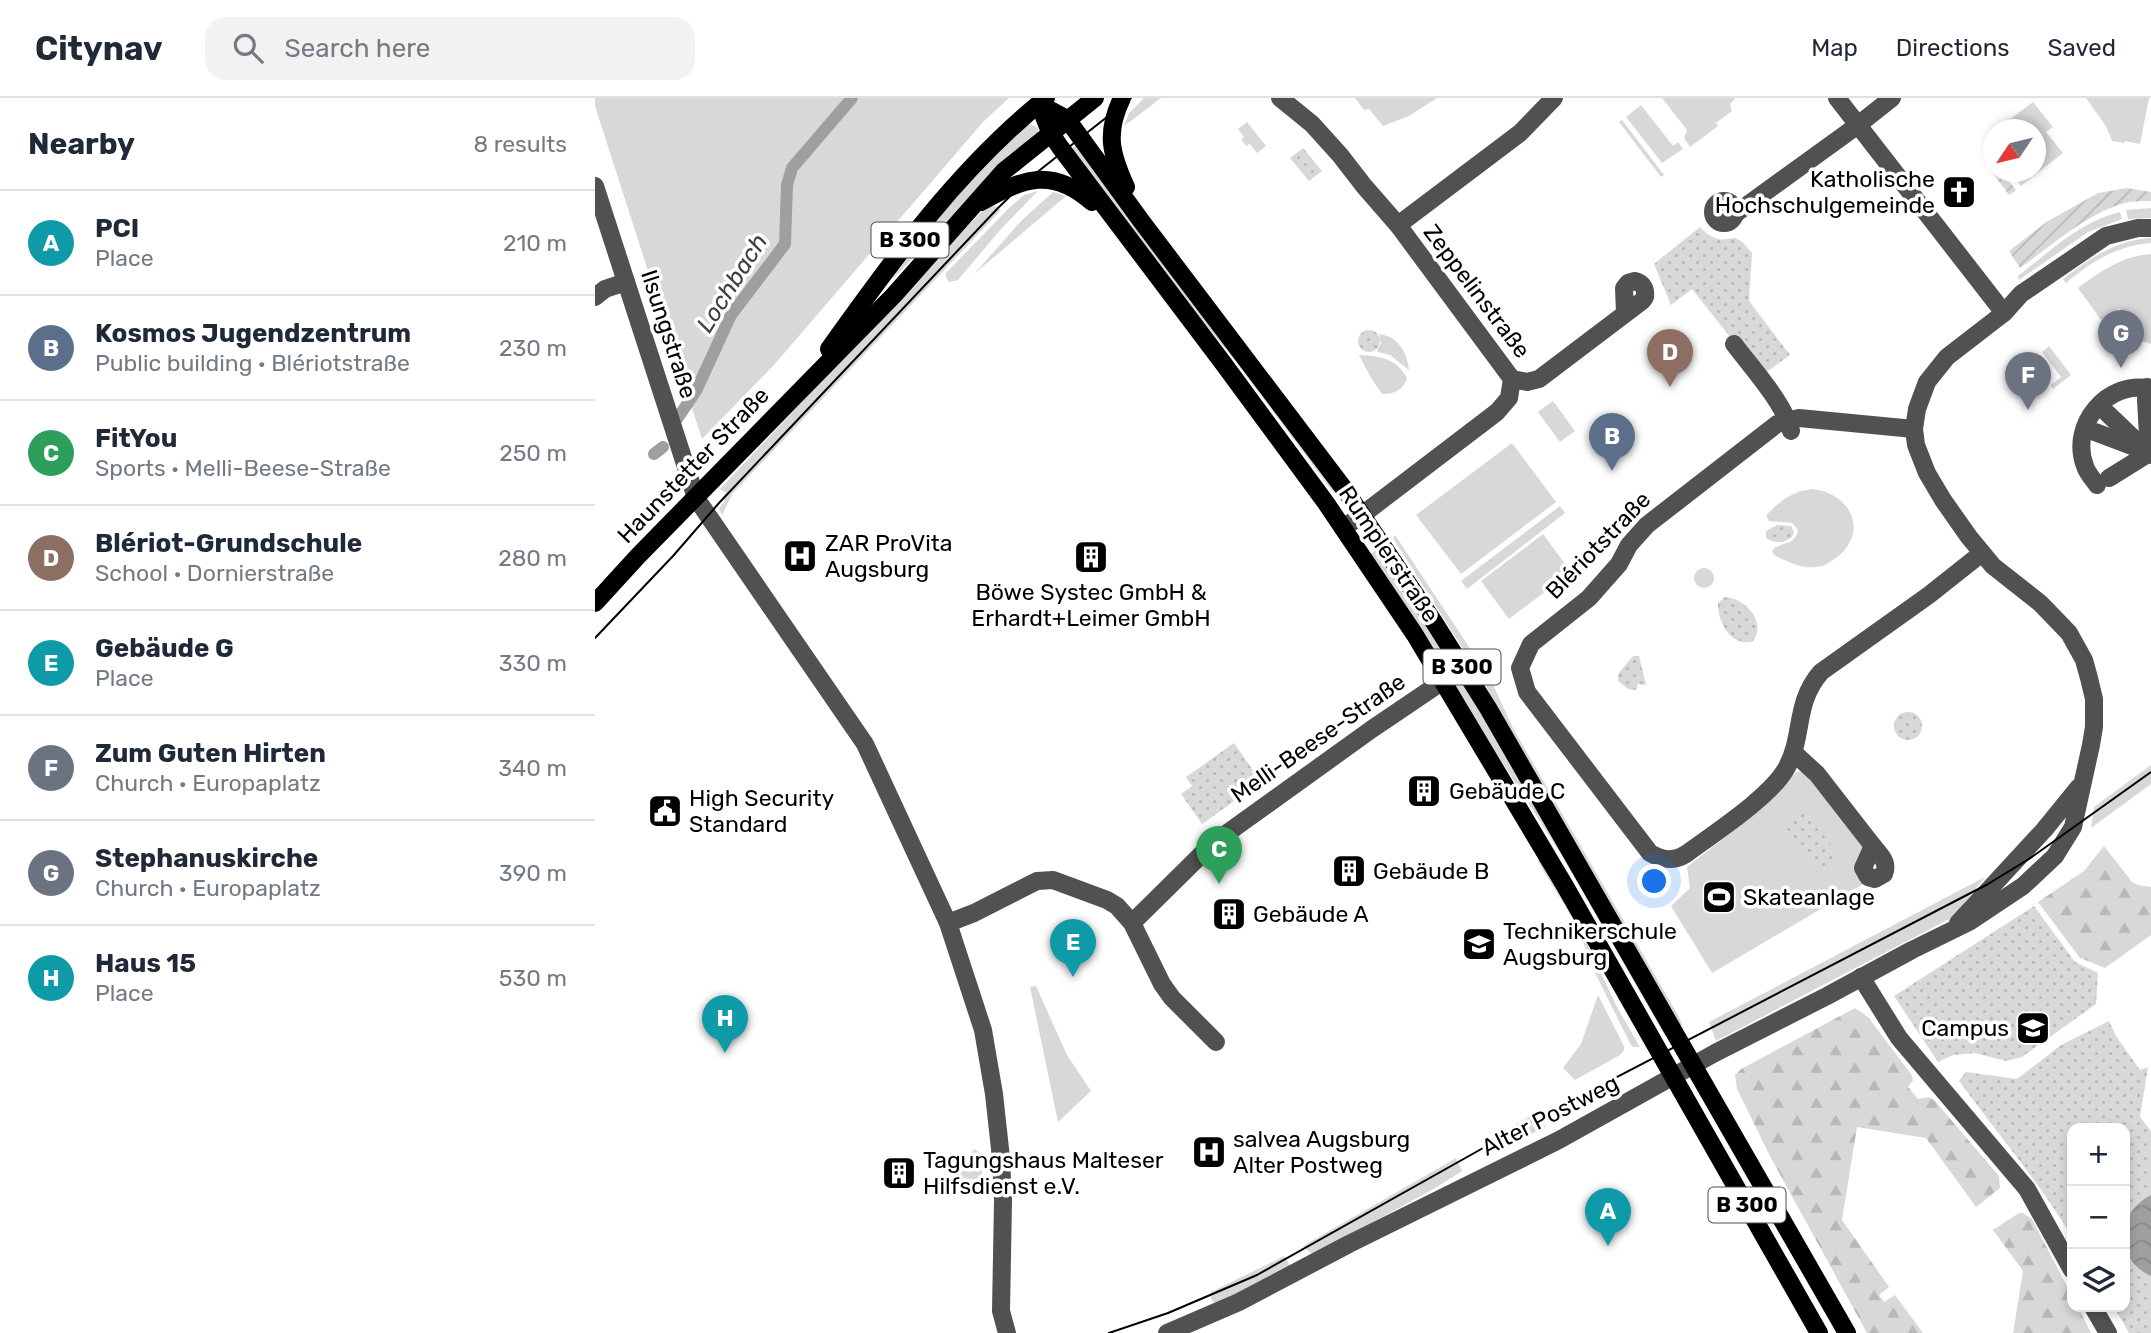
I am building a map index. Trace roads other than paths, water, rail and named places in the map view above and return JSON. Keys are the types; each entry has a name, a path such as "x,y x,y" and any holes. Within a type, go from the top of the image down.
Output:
{"main road":[{"name":"Haunstetter Straße","path":"595,603 894,295 1004,171 1095,98"},
{"name":"Rumplerstraße","path":"1122,98 1111,135 1114,160 1142,222"},
{"name":"Haunstetter Straße","path":"799,392 888,265 974,165 1043,101"},
{"name":"Rumplerstraße","path":"1043,101 1067,119 1362,515 1488,708 1693,1065"},
{"name":"Rumplerstraße","path":"1043,101 1051,132 1343,528 1408,624 1500,774 1674,1077"},
{"name":"Rumplerstraße","path":"969,209 1009,187 1026,181 1062,182 1077,188 1117,224"},
{"name":"B 300","path":"1693,1065 1847,1333"},
{"name":"B 300","path":"1674,1077 1819,1333"}],"street":[{"path":"1280,98 1328,141 1398,225"},
{"name":"Zeppelinstraße","path":"1512,379 1398,225 1520,133 1554,98"},
{"path":"1837,98 2004,313"},
{"path":"1735,214 1892,98"},
{"name":"Ilsungstraße","path":"595,186 696,498 865,744 949,923 983,1030 994,1094 1003,1201 1001,1311 1007,1333"},
{"path":"2081,784 2088,764 2094,727 2093,694 2084,660 2069,633 2058,620 1993,566 1982,553 1943,500 1927,473 1916,445 1914,429 1917,409 1927,382 1947,357 2004,313 2028,303 2052,274 2106,236 2138,228 2151,228"},
{"path":"595,297 605,289 626,282"},
{"path":"1343,528 1497,412 1509,398 1512,379 1527,382 1539,379 1625,313"},
{"path":"1734,344 1790,425 1799,418 1914,429"},
{"path":"2126,388 2149,388 2146,400 2150,453 2103,481 2085,467 2082,450 2089,416 2108,397 2126,388"},
{"path":"2107,413 2150,453"},
{"name":"Blériotstraße","path":"1790,425 1777,424 1647,525 1629,545 1619,564 1589,598 1531,645 1520,668 1527,692 1650,853 1660,859 1680,858 1767,793 1786,770 1794,752 1803,702 1821,672 1921,601 1982,553"},
{"path":"2095,432 2150,453"},
{"name":"Melli-Beese-Straße","path":"1132,923 1212,844 1443,681"},
{"path":"1794,752 1817,774 1873,846"},
{"name":"Alter Postweg","path":"1951,930 2044,830 2081,784"},
{"name":"Alter Postweg","path":"1167,1333 1262,1291 1372,1232 1559,1140 1693,1065 1982,915 2035,876 2055,856 2073,827 2081,784"},
{"path":"949,923 1037,881 1053,880 1107,900 1117,906 1132,923 1171,998 1216,1042"},
{"path":"1861,977 1899,1038 2027,1189 2067,1261"},
{"path":"2095,1312 2108,1333"}],"water":[{"path":"2151,1195 2151,1276 2130,1259 2130,1215 2139,1203"}],"waterway":[{"name":"Lochbach","path":"677,419 696,391 731,315 785,244 787,185 792,168 852,98"},
{"name":"Lochbach","path":"654,454 663,447"}],"tram line":[{"path":"595,638 998,208 1026,181 1131,98"},
{"path":"1109,1333 1168,1313 1257,1275 1517,1129 1988,884 2029,859 2151,772"}],"place":[{"name":"Katholische Hochschulgemeinde","path":"1959,192"},
{"name":"Stephanuskirche","path":"2121,368"},
{"name":"Blériot-Grundschule","path":"1670,387"},
{"name":"Zum Guten Hirten","path":"2028,410"},
{"name":"Kosmos Jugendzentrum","path":"1612,471"},
{"name":"ZAR ProVita Augsburg","path":"800,556"},
{"name":"Böwe Systec GmbH & Erhardt+Leimer GmbH","path":"1091,557"},
{"name":"Gebäude C","path":"1424,791"},
{"name":"High Security Standard","path":"665,811"},
{"name":"Gebäude B","path":"1349,871"},
{"name":"FitYou","path":"1219,884"},
{"name":"Skateanlage","path":"1719,897"},
{"name":"Gebäude A","path":"1229,914"},
{"name":"Technikerschule Augsburg","path":"1479,944"},
{"name":"Gebäude G","path":"1073,977"},
{"name":"Campus","path":"2033,1028"},
{"name":"Haus 15","path":"725,1053"},
{"name":"salvea Augsburg Alter Postweg","path":"1209,1152"},
{"name":"Tagungshaus Malteser Hilfsdienst e.V.","path":"899,1173"},
{"name":"PCI","path":"1608,1246"}]}
